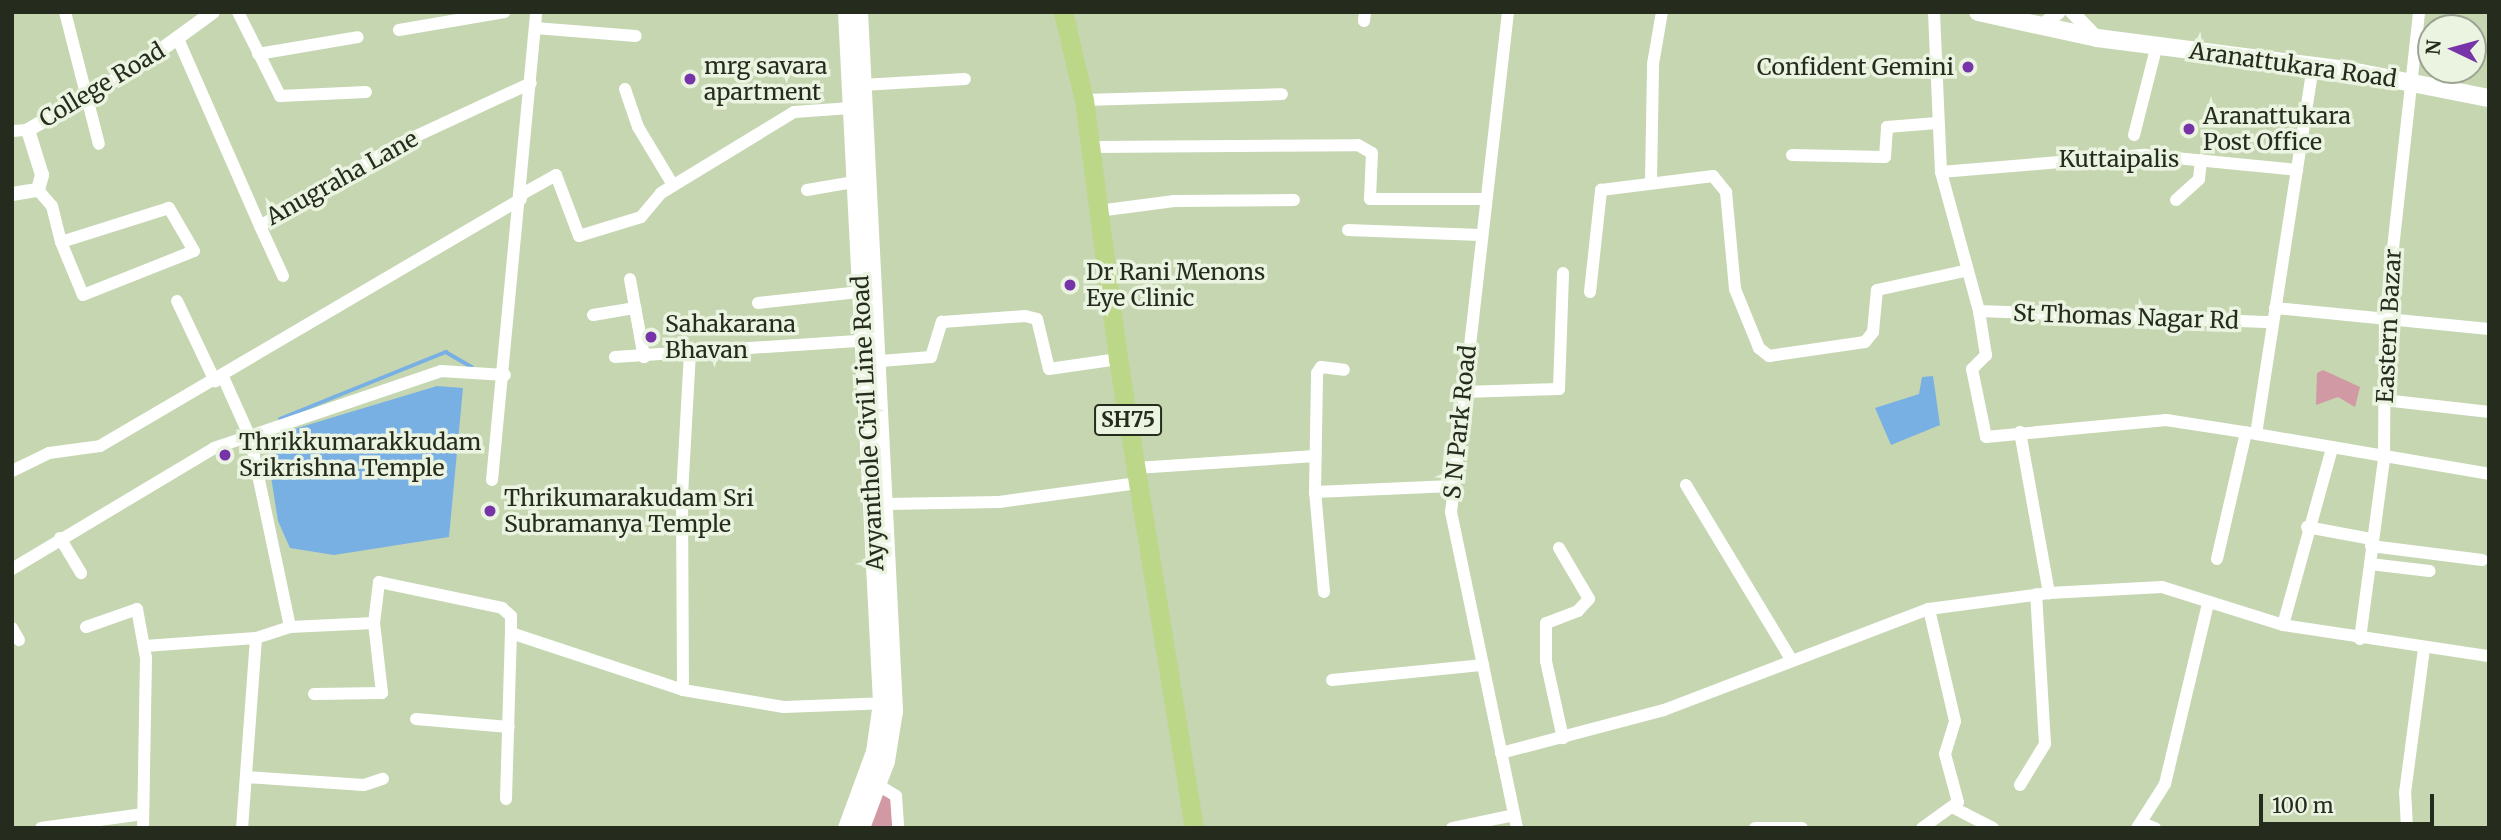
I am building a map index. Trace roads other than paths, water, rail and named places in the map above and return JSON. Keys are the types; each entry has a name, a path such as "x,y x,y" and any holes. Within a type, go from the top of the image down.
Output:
{"main road":[{"name":"Ayyanthole Civil Line Road","path":"847,12 850,108 859,176 871,340 883,549 888,703 878,785 861,828"},
{"name":"Ayyanthole Civil Line Road","path":"859,12 862,85 859,176 860,292 871,340 881,361 887,504 883,549"},
{"name":"SH75","path":"1063,12 1084,100 1118,359 1195,828"},
{"name":"Aranattukara Road","path":"1978,12 2044,24 2097,38 2313,66 2489,98"},
{"name":"Ayyanthole Civil Line Road","path":"847,828 881,753"}],"street":[{"path":"65,12 83,95 99,144"},
{"name":"College Road","path":"38,190 42,174 28,130 178,39 213,12"},
{"path":"238,12 258,54 285,99 366,92"},
{"path":"399,30 504,12"},
{"path":"492,480 522,197 536,12"},
{"name":"S N Park Road","path":"1508,12 1462,391 1451,512 1515,821"},
{"path":"1651,182 1653,64 1661,12"},
{"path":"1934,12 1941,172 1965,271 1979,311 1986,355 1972,369 1986,437 2166,420 2251,433 2331,452 2489,474"},
{"path":"2044,24 2059,12"},
{"path":"2072,12 2097,38"},
{"name":"Eastern Bazar","path":"2360,639 2384,459 2385,321 2418,12"},
{"path":"535,28 636,36"},
{"path":"258,54 358,37"},
{"name":"Anugraha Lane","path":"178,39 260,226 399,144 531,83"},
{"path":"2134,135 2157,45"},
{"path":"2217,559 2251,433 2275,308 2313,66"},
{"path":"862,85 965,79"},
{"path":"625,89 638,127 673,185"},
{"path":"1084,100 1282,94"},
{"path":"12,471 49,453 100,446 219,379 556,176 579,236 641,217 673,185 794,112 850,108"},
{"path":"1792,155 1885,157 1887,127 1937,123"},
{"path":"12,131 28,130"},
{"path":"1091,147 1358,145 1372,153 1370,199 1485,199"},
{"name":"Kuttaipalis","path":"1941,172 2048,159 2201,160 2297,170"},
{"path":"2176,200 2199,179 2201,160"},
{"path":"807,190 859,176"},
{"path":"1590,292 1601,190 1713,176 1725,183 1735,289 1759,348 1769,356 1865,342 1873,332 1877,290 1965,271"},
{"path":"12,194 38,190 52,206 61,242 83,295 194,251 169,208 61,242"},
{"path":"1098,211 1174,201 1294,200"},
{"path":"260,226 283,276"},
{"path":"1348,230 1480,234"},
{"path":"1462,391 1559,389 1563,273"},
{"path":"630,279 644,357"},
{"path":"758,303 860,292"},
{"path":"177,301 250,437 290,627"},
{"path":"593,315 635,308 644,357"},
{"path":"2275,308 2385,321 2489,329"},
{"name":"St Thomas Nagar Rd","path":"1979,311 2272,322"},
{"path":"881,361 931,357 942,322 1025,316 1037,319 1049,369 1118,359"},
{"path":"615,357 871,340"},
{"path":"684,690 682,495 690,354"},
{"path":"1324,592 1315,492 1318,369 1343,370"},
{"path":"12,569 202,453 441,371 505,375"},
{"path":"2384,400 2489,412"},
{"path":"2020,432 2043,593 2045,744 2020,785"},
{"path":"2283,625 2307,527 2331,452"},
{"path":"887,504 999,502 1137,475 1316,456"},
{"path":"1686,485 1792,661"},
{"path":"1315,492 1452,486"},
{"path":"2307,527 2372,542 2482,560"},
{"path":"60,538 81,573"},
{"path":"1559,548 1589,600 1578,611 1546,623 1546,661 1563,738"},
{"path":"2371,564 2430,571"},
{"path":"314,694 382,693 374,623 379,582 502,607 511,616 506,799"},
{"path":"1502,753 1664,709 1929,609 2043,593 2141,584 2283,625 2424,649 2489,656"},
{"path":"2155,828 2139,825 2165,784 2208,603"},
{"path":"86,627 137,609 145,646 143,828"},
{"path":"1922,828 1954,808 1957,794 1945,754 1955,721 1929,609"},
{"path":"145,646 256,638 290,627 374,623"},
{"path":"12,628 19,640"},
{"path":"511,633 684,690 776,706 888,703"},
{"path":"242,828 256,638"},
{"path":"2407,828 2405,793 2424,649"},
{"path":"1332,680 1483,665"},
{"path":"416,719 509,727"},
{"path":"246,777 364,785 383,779"},
{"path":"878,785 896,796 898,828"},
{"path":"1954,808 1993,828"},
{"path":"41,828 143,814"},
{"path":"1452,828 1515,821"},
{"path":"1755,828 1802,828"}],"water":[{"path":"1933,376 1940,425 1891,445 1875,408 1919,394 1922,377"},
{"path":"437,386 463,388 449,537 334,555 290,548 278,521 267,451 294,429"}],"waterway":[{"path":"280,419 446,352 472,367"}],"place":[{"name":"Confident Gemini","path":"1968,67"},
{"name":"mrg savara apartment","path":"690,79"},
{"name":"Aranattukara Post Office","path":"2189,129"},
{"name":"Dr Rani Menons Eye Clinic","path":"1070,285"},
{"name":"Sahakarana Bhavan","path":"651,337"},
{"name":"Thrikkumarakkudam Srikrishna Temple","path":"225,455"},
{"name":"Thrikumarakudam Sri Subramanya Temple","path":"490,511"}]}
